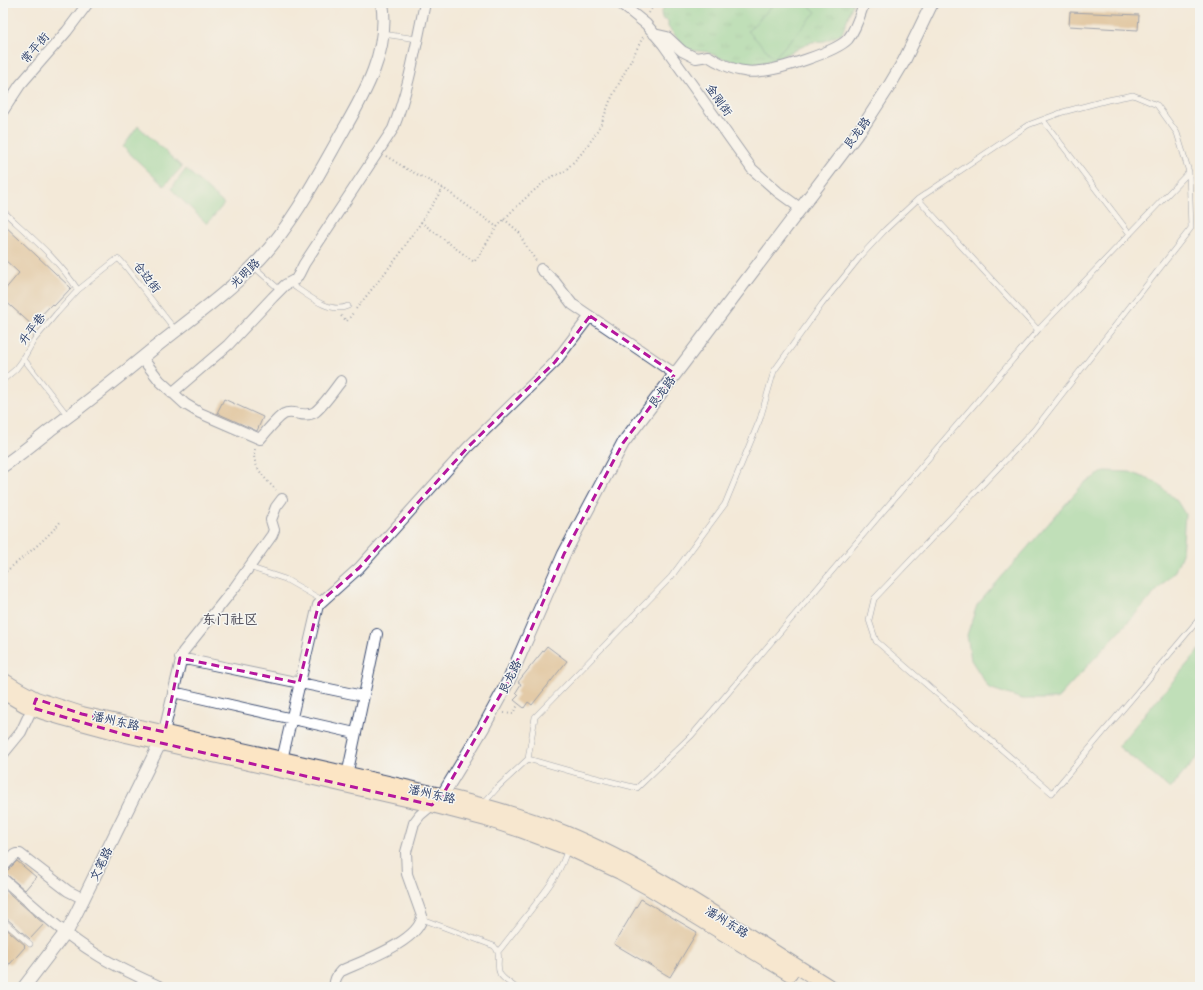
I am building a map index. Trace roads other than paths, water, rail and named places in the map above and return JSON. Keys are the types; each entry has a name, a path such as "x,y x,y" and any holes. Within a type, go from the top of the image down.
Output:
{"main road":[{"name":"潘州东路","path":"3,680 21,691 34,703"},
{"name":"潘州东路","path":"3,692 34,703 82,714 163,738 437,800 478,811 507,813 569,842 649,888 812,987"},
{"name":"潘州东路","path":"569,842 630,863 830,987"}],"street":[{"name":"常平街","path":"3,111 20,85 67,31 88,3"},
{"name":"光明路","path":"3,466 224,293 252,266 274,241 295,211 348,122 369,81 380,53 384,14 382,3"},
{"path":"172,393 228,344 280,290 294,281 299,274 304,264 393,129 400,112 425,3"},
{"name":"金刚街","path":"620,3 651,31 670,53 752,169 778,192 800,208"},
{"path":"651,31 667,37 682,51 696,58 708,56 713,60 738,70 760,71 780,67 817,55 841,44 847,40 852,33 864,3"},
{"name":"艮龙路","path":"437,800 483,728 509,680 564,554 623,443 866,122 904,61 932,3"},
{"path":"541,269 555,282 572,304 675,374"},
{"path":"281,765 317,608 322,600 359,568 468,447 555,362 590,316"},
{"path":"142,358 160,381 192,409 260,439 285,414 291,413 304,415 314,412 341,381"},
{"path":"163,738 180,658 184,650 235,587 274,532 271,520 276,507 282,499"},
{"path":"346,780 376,634"},
{"path":"180,658 363,696"},
{"path":"173,692 355,733"},
{"path":"3,754 21,732 34,703"},
{"name":"文笔路","path":"24,987 66,932 84,899 163,738"},
{"path":"334,987 337,975 341,971 381,954 411,935 418,928 422,916 407,874 406,852 414,823 420,815 437,800"},
{"path":"3,867 14,855 18,853 68,891 84,899"},
{"path":"3,879 66,932 95,953 111,963 161,987"}],"lane":[{"path":"383,34 417,40"},
{"path":"478,811 498,787 528,759 535,717 671,577 725,504 760,419 774,371 822,304 860,257 885,230 918,199 1028,125 1063,112 1108,100 1133,96 1157,105 1176,133 1189,172 1191,228 1034,430 874,599 869,620 876,641 1052,793 1200,618"},
{"path":"1043,120 1130,234"},
{"path":"528,759 637,788 697,729 1038,330 1189,172"},
{"path":"918,199 1038,330"},
{"path":"3,211 52,257 66,272 78,290"},
{"name":"仓边街","path":"78,290 118,259 126,267 176,331"},
{"path":"252,266 280,290"},
{"path":"289,283 326,306 337,309 348,306"},
{"name":"升平巷","path":"3,380 16,369 46,325 78,290"},
{"path":"24,358 68,416"},
{"path":"249,567 285,579 322,600"},
{"path":"498,952 558,872 564,861 569,842"},
{"path":"422,919 494,946 498,952 499,972 515,987"},
{"path":"3,921 30,944"}],"district":[{"name":"东门社区","path":"230,619"}]}
